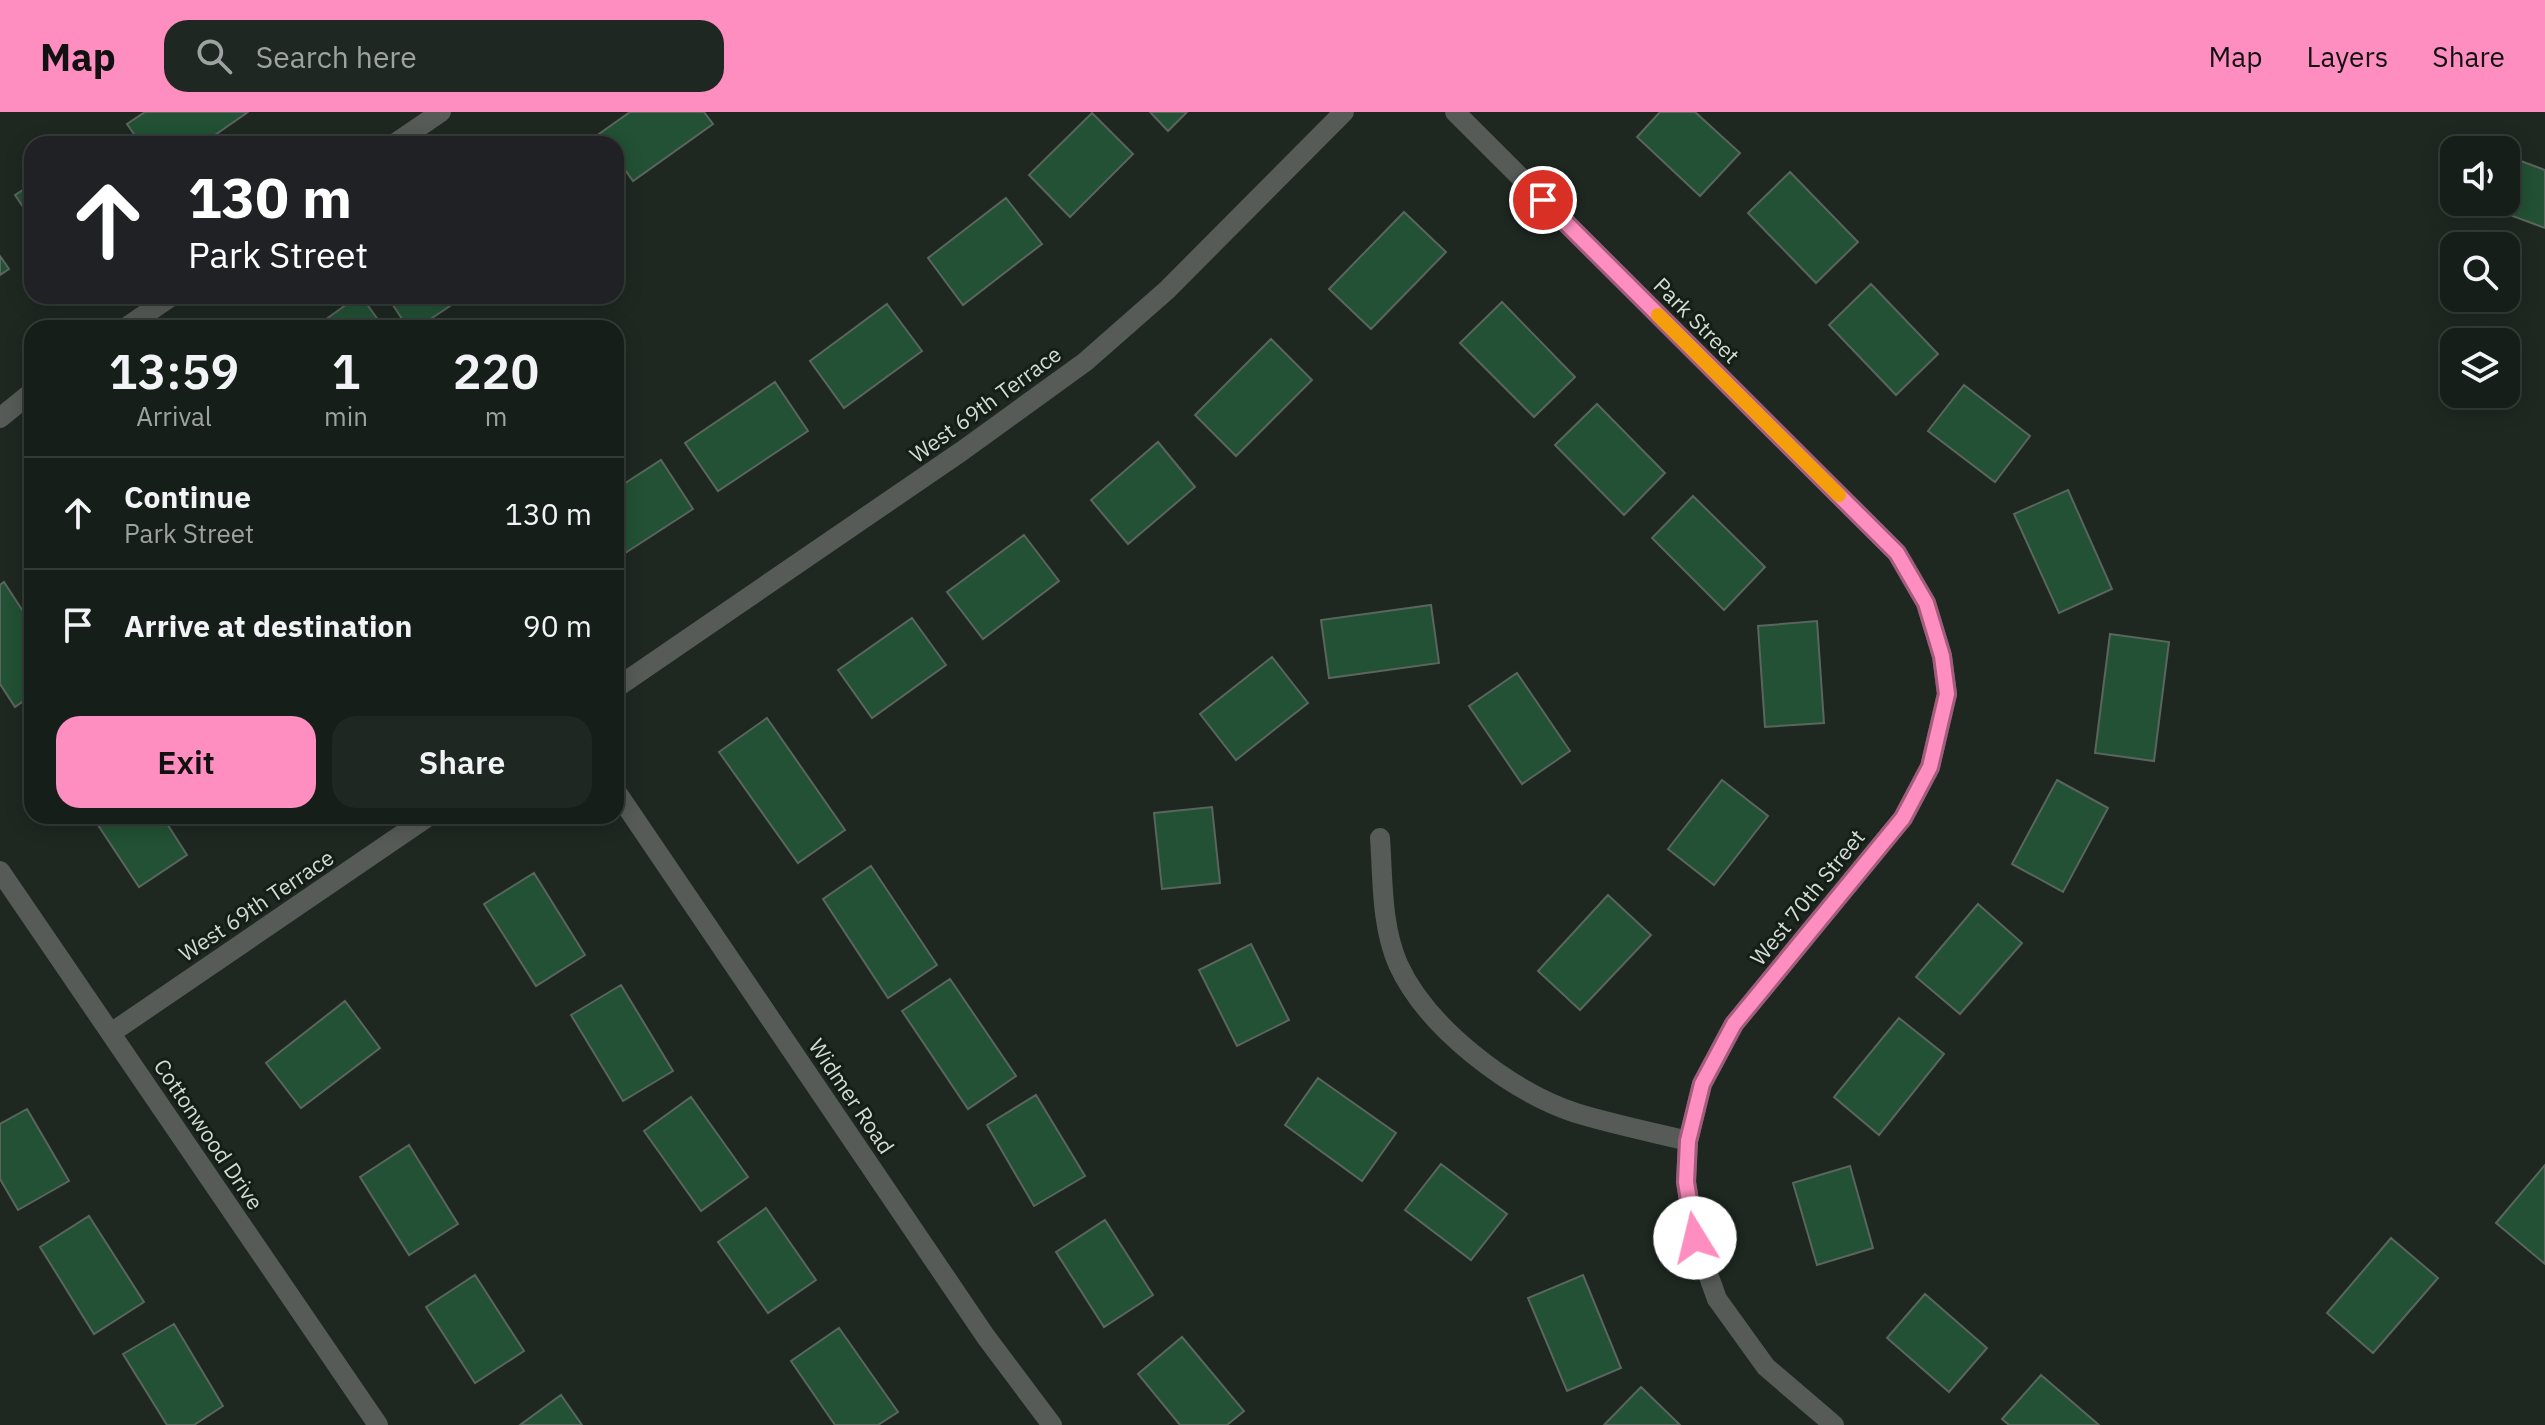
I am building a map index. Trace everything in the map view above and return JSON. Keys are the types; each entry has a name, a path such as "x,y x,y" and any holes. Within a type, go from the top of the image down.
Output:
{"street":[{"path":"406,136 441,112"},
{"name":"West 69th Terrace","path":"624,683 962,451 1085,362 1167,290 1344,112"},
{"name":"Park Street","path":"1455,112 1897,553 1903,563"},
{"path":"137,320 160,304"},
{"path":"0,418 24,398"},
{"name":"West 70th Street","path":"1834,1425 1766,1367 1717,1299 1695,1238 1686,1182 1688,1141 1702,1084 1734,1024 1903,818 1930,767 1947,694 1942,656 1926,603 1903,563"},
{"name":"Widmer Road","path":"624,803 986,1337 1052,1425"},
{"name":"West 69th Terrace","path":"111,1033 417,824"},
{"path":"1380,838 1385,915 1398,963 1418,996 1456,1041 1509,1081 1574,1112 1688,1141"},
{"name":"Cottonwood Drive","path":"0,871 378,1425"}],"building":[{"path":"145,112 248,112 214,136 135,136 127,124"},
{"path":"630,112 704,112 713,124 633,181 624,168 624,136 599,134"},
{"path":"1150,112 1187,112 1168,131"},
{"path":"1660,112 1695,112 1740,153 1700,196 1637,137"},
{"path":"1092,113 1133,154 1070,217 1029,175"},
{"path":"2520,161 2545,170 2545,228 2513,216 2520,216"},
{"path":"1790,172 1858,242 1816,283 1748,213"},
{"path":"24,189 24,208 15,195"},
{"path":"1006,198 1042,244 963,305 928,258"},
{"path":"1404,212 1446,252 1371,329 1329,289"},
{"path":"0,256 9,269 0,275"},
{"path":"1871,284 1938,354 1896,395 1829,325"},
{"path":"1502,302 1575,377 1534,417 1460,343"},
{"path":"347,304 367,304 378,320 325,320"},
{"path":"392,304 453,304 429,320 403,320"},
{"path":"887,304 922,351 844,408 810,361"},
{"path":"1271,339 1312,380 1236,456 1195,415"},
{"path":"775,382 808,431 718,491 685,443"},
{"path":"1964,385 2030,436 1995,482 1928,431"},
{"path":"1597,404 1665,473 1624,515 1555,445"},
{"path":"1158,442 1195,487 1128,544 1091,500"},
{"path":"661,460 693,509 624,554 624,484"},
{"path":"2068,490 2112,589 2059,613 2014,514"},
{"path":"1693,496 1765,567 1724,610 1652,538"},
{"path":"1024,535 1059,581 983,639 947,592"},
{"path":"4,582 24,613 24,701 15,707 0,684 0,585"},
{"path":"1431,605 1439,663 1329,678 1321,620"},
{"path":"912,618 946,665 872,718 838,670"},
{"path":"1817,621 1824,723 1765,727 1758,626"},
{"path":"2110,634 2169,642 2154,761 2095,753"},
{"path":"1272,657 1308,703 1236,760 1200,714"},
{"path":"1517,673 1570,751 1522,784 1469,706"},
{"path":"767,718 845,830 798,863 719,752"},
{"path":"1722,780 1768,816 1714,885 1668,849"},
{"path":"2057,780 2108,808 2063,892 2012,864"},
{"path":"1212,807 1220,883 1162,889 1154,813"},
{"path":"97,824 167,824 187,855 139,887"},
{"path":"871,866 937,965 888,998 823,899"},
{"path":"534,873 585,955 536,986 484,904"},
{"path":"1608,895 1651,935 1580,1010 1538,971"},
{"path":"1978,904 2022,943 1960,1014 1916,977"},
{"path":"1251,944 1289,1020 1237,1046 1199,970"},
{"path":"950,979 1016,1076 968,1109 902,1011"},
{"path":"621,985 673,1071 623,1101 571,1015"},
{"path":"345,1001 380,1048 301,1108 266,1063"},
{"path":"1899,1018 1944,1054 1879,1135 1834,1097"},
{"path":"1318,1078 1396,1133 1362,1181 1285,1125"},
{"path":"1036,1095 1085,1176 1034,1206 987,1125"},
{"path":"691,1097 748,1177 701,1211 644,1131"},
{"path":"27,1109 69,1181 18,1210 0,1179 0,1124"},
{"path":"409,1145 458,1224 409,1255 360,1177"},
{"path":"1441,1164 1507,1214 1471,1260 1405,1210"},
{"path":"2545,1165 2545,1264 2496,1223"},
{"path":"1850,1166 1873,1248 1817,1265 1793,1183"},
{"path":"766,1208 816,1280 768,1313 718,1242"},
{"path":"89,1216 144,1302 94,1334 40,1247"},
{"path":"1105,1220 1153,1295 1104,1327 1056,1252"},
{"path":"2391,1238 2438,1278 2373,1353 2327,1313"},
{"path":"475,1275 524,1351 475,1383 426,1307"},
{"path":"1583,1275 1621,1368 1567,1391 1528,1298"},
{"path":"1925,1294 1987,1348 1949,1392 1887,1338"},
{"path":"174,1324 223,1406 194,1425 167,1425 123,1354"},
{"path":"839,1328 898,1412 878,1425 835,1425 791,1361"},
{"path":"1182,1337 1244,1411 1227,1425 1180,1425 1138,1374"},
{"path":"2041,1375 2099,1425 2009,1425 2002,1419"},
{"path":"1641,1387 1680,1425 1604,1425"},
{"path":"561,1395 582,1425 520,1425"}],"slow traffic":[{"path":"1658,315 1839,495"}],"route":[{"path":"1543,200 1897,553 1926,603 1942,656 1947,694 1930,767 1903,818 1734,1024 1702,1084 1688,1141 1686,1182 1695,1238"}]}
